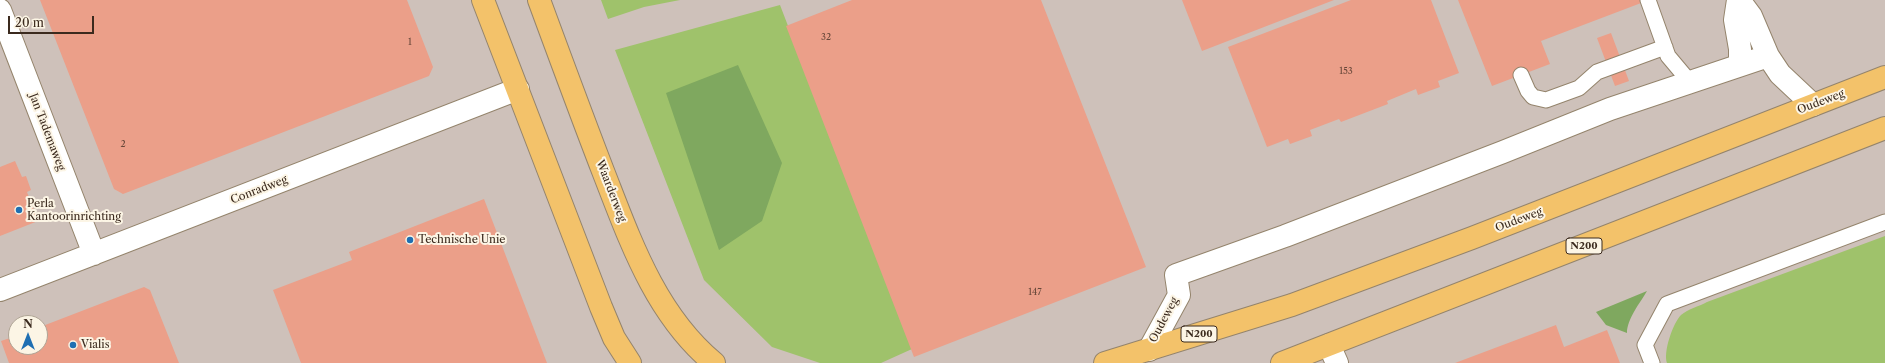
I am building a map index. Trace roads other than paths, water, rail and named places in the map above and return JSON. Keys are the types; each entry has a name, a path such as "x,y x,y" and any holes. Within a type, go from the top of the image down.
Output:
{"main road":[{"path":"484,0 601,307 614,338 630,363"},
{"name":"Waarderweg","path":"539,0 624,226 648,278 668,314 684,334 714,363"},
{"name":"Oudeweg","path":"1106,363 1292,305 1472,238 1885,78"},
{"name":"N200","path":"1282,363 1333,354 1885,128"}],"street":[{"path":"1738,0 1751,16 1768,56 1780,74 1813,105"},
{"path":"1738,0 1735,20 1740,49 1740,65"},
{"name":"Jan Tademaweg","path":"0,10 94,254"},
{"name":"Oudeweg","path":"1148,350 1179,295 1176,275 1503,152 1610,109 1689,81 1768,56"},
{"name":"Conradweg","path":"0,290 518,89"}],"lane":[{"path":"1648,0 1668,56 1689,81"},
{"path":"1521,75 1528,91 1533,97 1546,100 1579,88 1597,72 1665,47"},
{"path":"1652,363 1646,345 1667,304 1885,222"}],"place":[{"name":"Perla Kantoorinrichting","path":"19,210"},
{"name":"Technische Unie","path":"410,240"},
{"name":"Vialis","path":"73,345"}]}
